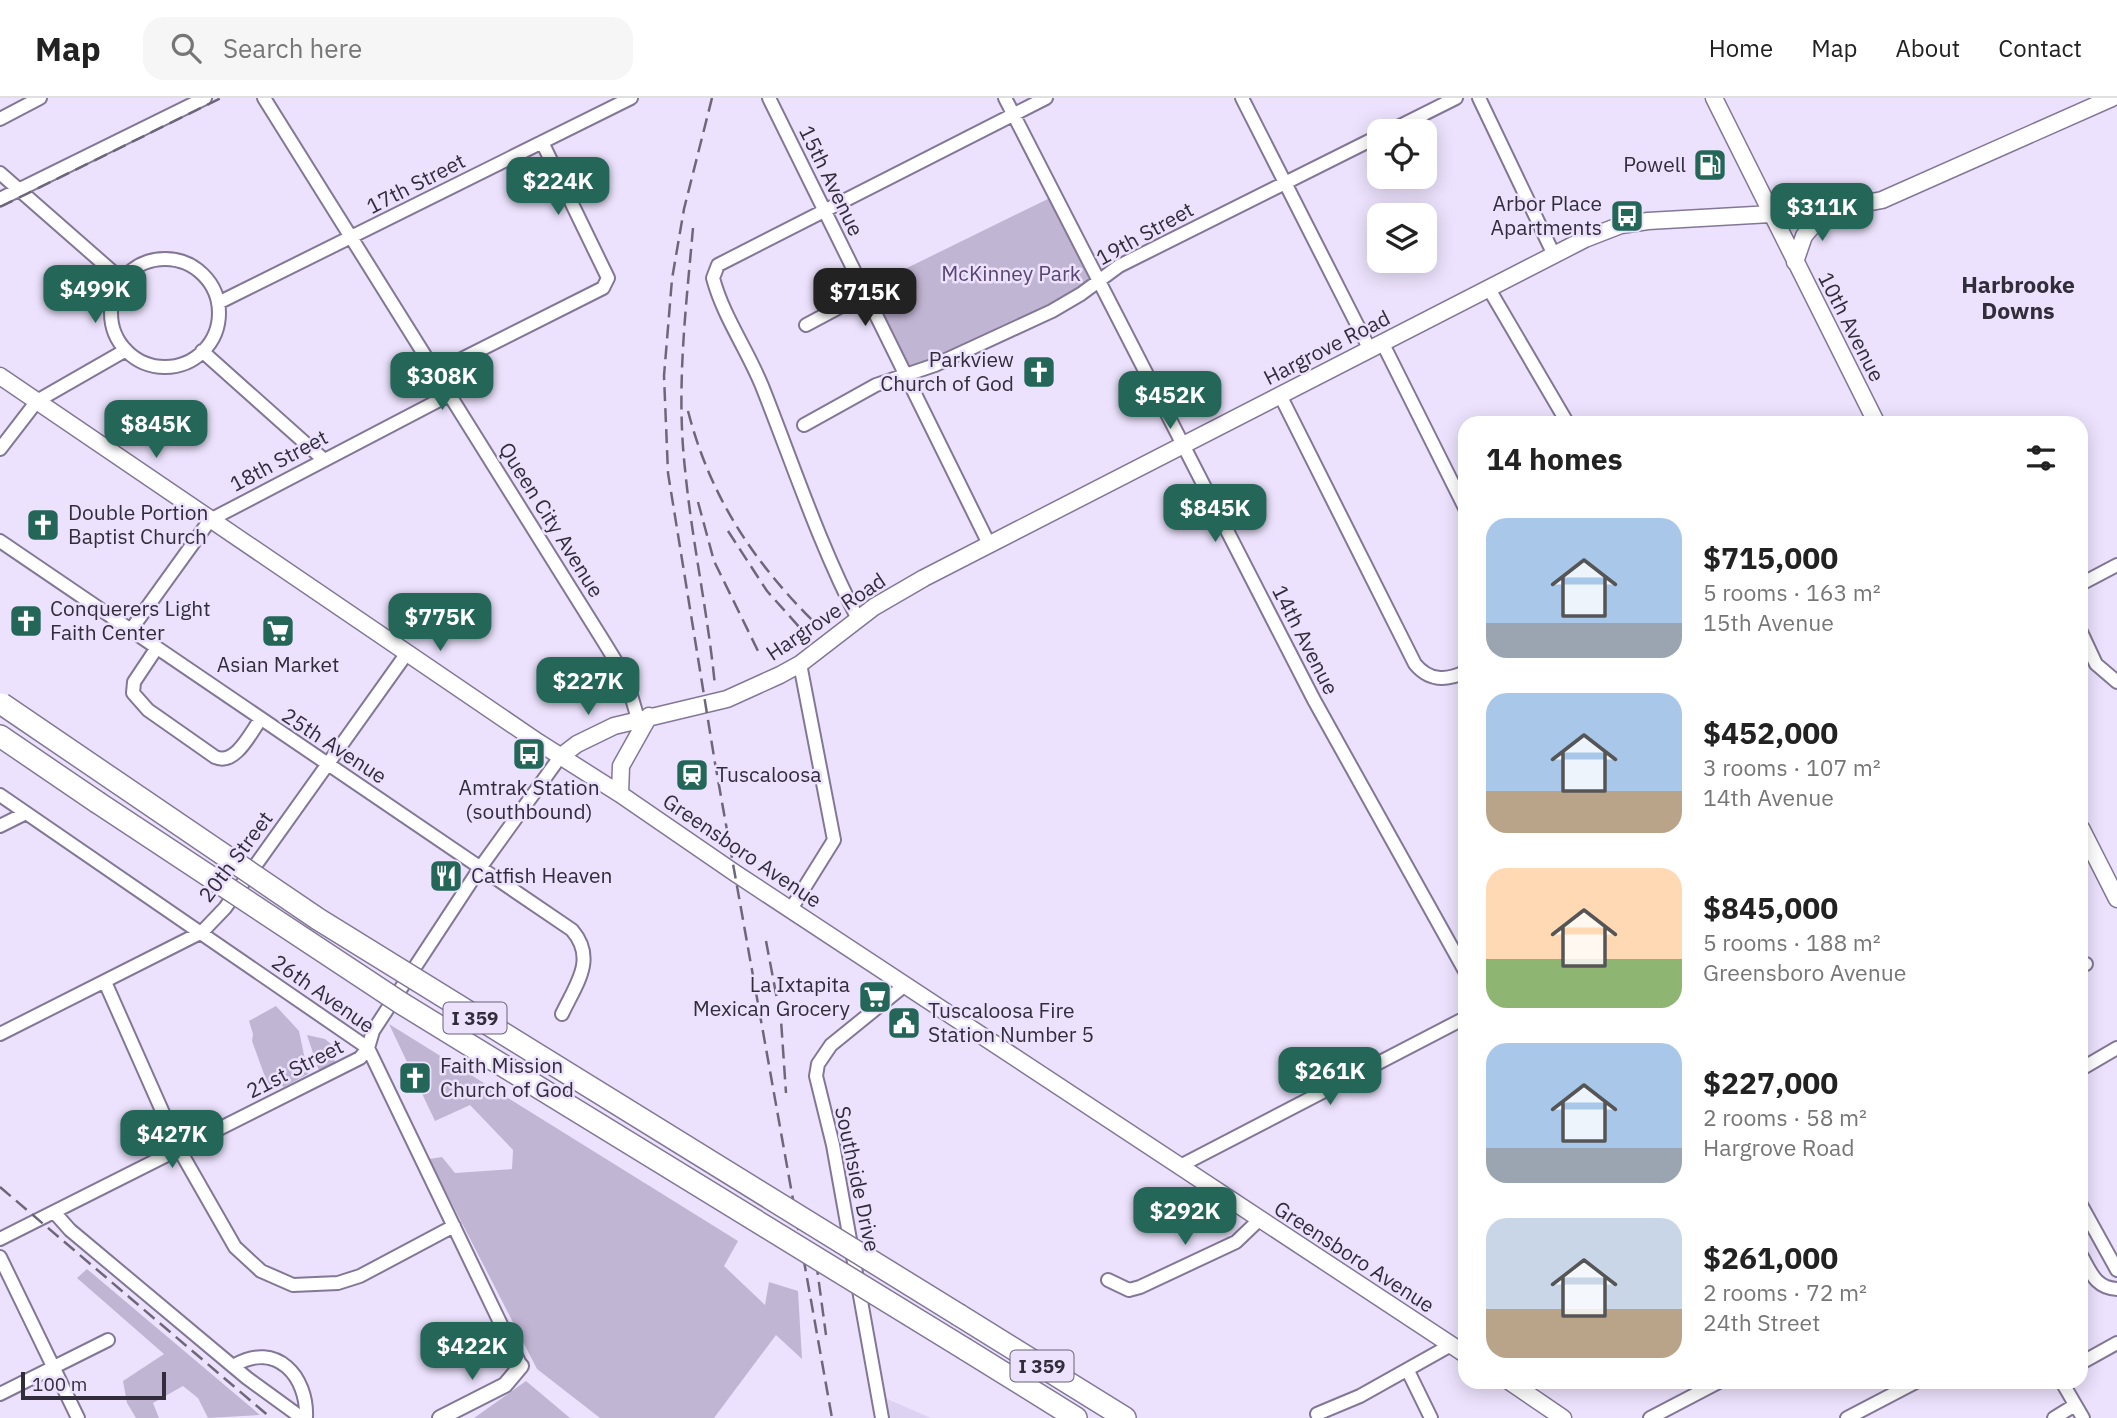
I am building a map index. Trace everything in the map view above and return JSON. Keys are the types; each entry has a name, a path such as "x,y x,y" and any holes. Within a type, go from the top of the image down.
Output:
{"highway":[{"name":"I 359","path":"0,703 208,846 386,963 1125,1418"},
{"name":"I 359","path":"0,736 367,981 1076,1418"}],"main road":[{"name":"10th Avenue","path":"1714,98 1768,212 1873,416"},
{"name":"Hargrove Road","path":"560,757 591,736 643,718 727,699 800,664 874,607 989,544 1585,239 1629,223 1768,212 1825,211 1899,194 2112,98"},
{"path":"1795,262 1804,236 1825,211"},
{"name":"Greensboro Avenue","path":"0,376 560,757 620,794 1458,1349"},
{"path":"620,794 621,766 643,718"},
{"path":"2088,844 2117,900"},
{"path":"1520,1389 1563,1418"}],"street":[{"path":"0,119 40,98"},
{"path":"0,200 205,98"},
{"name":"Queen City Avenue","path":"264,98 626,678 643,718"},
{"name":"17th Street","path":"218,303 631,98"},
{"name":"15th Avenue","path":"769,98 989,544"},
{"name":"14th Avenue","path":"1004,98 1314,700 1458,958"},
{"path":"858,619 819,536 761,383 720,300 713,278 718,265 1046,98"},
{"path":"1242,98 1285,183 1458,495"},
{"path":"1414,119 1456,98"},
{"path":"1479,98 1554,254"},
{"path":"436,372 603,288 608,278 542,142"},
{"name":"19th Street","path":"804,425 876,385 907,376 1052,311 1098,283 1119,266 1367,142"},
{"path":"0,173 122,280"},
{"path":"174,259 203,274 218,303 217,327 202,351 189,361 167,366 145,363 126,350 111,322 113,299 122,280 141,264 174,259"},
{"path":"1489,289 1563,416"},
{"path":"806,325 866,293"},
{"path":"0,449 37,401 126,350"},
{"path":"202,351 323,459"},
{"name":"18th Street","path":"130,631 210,520 451,394"},
{"path":"1280,396 1415,664 1428,675 1439,679 1458,674"},
{"name":"25th Avenue","path":"0,541 260,720 563,922 579,938 585,960 562,1014"},
{"path":"2088,580 2117,565"},
{"path":"2088,647 2096,664 2117,682"},
{"path":"156,649 134,682 133,693 148,710 215,757 221,759 231,756 260,720"},
{"name":"20th Street","path":"0,1034 202,932 225,908 407,653"},
{"path":"791,909 834,840 800,664"},
{"name":"21st Street","path":"0,1239 360,1058 368,1048 373,1031 480,868 560,757"},
{"name":"26th Avenue","path":"0,795 368,1048 521,1366"},
{"path":"0,826 26,813"},
{"path":"105,982 179,1149 235,1247 271,1278 307,1287 338,1283 360,1276 454,1226"},
{"name":"Southside Drive","path":"882,1418 833,1145 816,1076 818,1065 831,1045 905,985"},
{"path":"1180,1166 1458,1022"},
{"path":"2088,1065 2117,1048"},
{"path":"54,1212 70,1230 239,1362 304,1418"},
{"path":"2088,1218 2117,1270"},
{"path":"1108,1280 1129,1290 1140,1287 1236,1242 1260,1219"},
{"path":"0,1257 78,1418"},
{"path":"2088,1268 2096,1282 2104,1288 2117,1289"},
{"path":"0,1394 108,1340"},
{"path":"2088,1359 2117,1343"},
{"path":"1317,1414 1458,1349"},
{"path":"239,1362 267,1356 282,1362 303,1394 304,1418"},
{"path":"440,1418 505,1385 521,1366"},
{"path":"1408,1371 1431,1418"},
{"path":"1650,1418 1706,1389"},
{"path":"1847,1418 1903,1389"},
{"path":"2066,1389 2083,1418"},
{"path":"2054,1418 2076,1405"}],"shaded area":[{"path":"887,1399 931,1418 889,1418"}],"green space":[{"name":"McKinney Park","path":"1054,196 1098,283 907,376 864,289"},
{"path":"276,1006 299,1031 308,1074 284,1087 278,1084 269,1088 252,1041 249,1021"},
{"path":"389,1024 738,1241 724,1266 765,1305 769,1282 798,1291 802,1359 776,1335 714,1418 600,1418 537,1369 429,1159 442,1157 455,1173 512,1169 513,1150 470,1105 435,1121"},
{"path":"307,1035 325,1039 332,1045 335,1063 319,1071"},
{"path":"87,1269 260,1415 208,1418 198,1398 183,1386 153,1403 159,1418 136,1418 127,1403 123,1381 164,1354 77,1278"},
{"path":"526,1381 570,1418 474,1418"}],"railway":[{"path":"0,207 221,98"},
{"path":"712,98 684,209 672,279 664,376 668,473 715,763 832,1418"},
{"path":"693,228 683,348 682,439 715,686"},
{"path":"688,411 708,471 736,525 771,574 813,621"},
{"path":"698,502 714,561 758,651"},
{"path":"728,531 767,591 801,629"},
{"path":"766,941 781,1020 786,1093"},
{"path":"0,1187 271,1418"},
{"path":"816,1261 826,1335"}],"place":[{"name":"Powell","path":"1710,165"},
{"name":"Arbor Place Apartments","path":"1627,216"},
{"name":"Parkview Church of God","path":"1039,372"},
{"name":"Double Portion Baptist Church","path":"43,525"},
{"name":"Conquerers Light Faith Center","path":"26,621"},
{"name":"Asian Market","path":"278,631"},
{"name":"Amtrak Station (southbound)","path":"529,754"},
{"name":"Tuscaloosa","path":"692,775"},
{"name":"Catfish Heaven","path":"446,876"},
{"name":"La Ixtapita Mexican Grocery","path":"875,997"},
{"name":"Tuscaloosa Fire Station Number 5","path":"904,1023"},
{"name":"Faith Mission Church of God","path":"415,1078"}],"district":[{"name":"Harbrooke Downs","path":"2018,298"}]}
